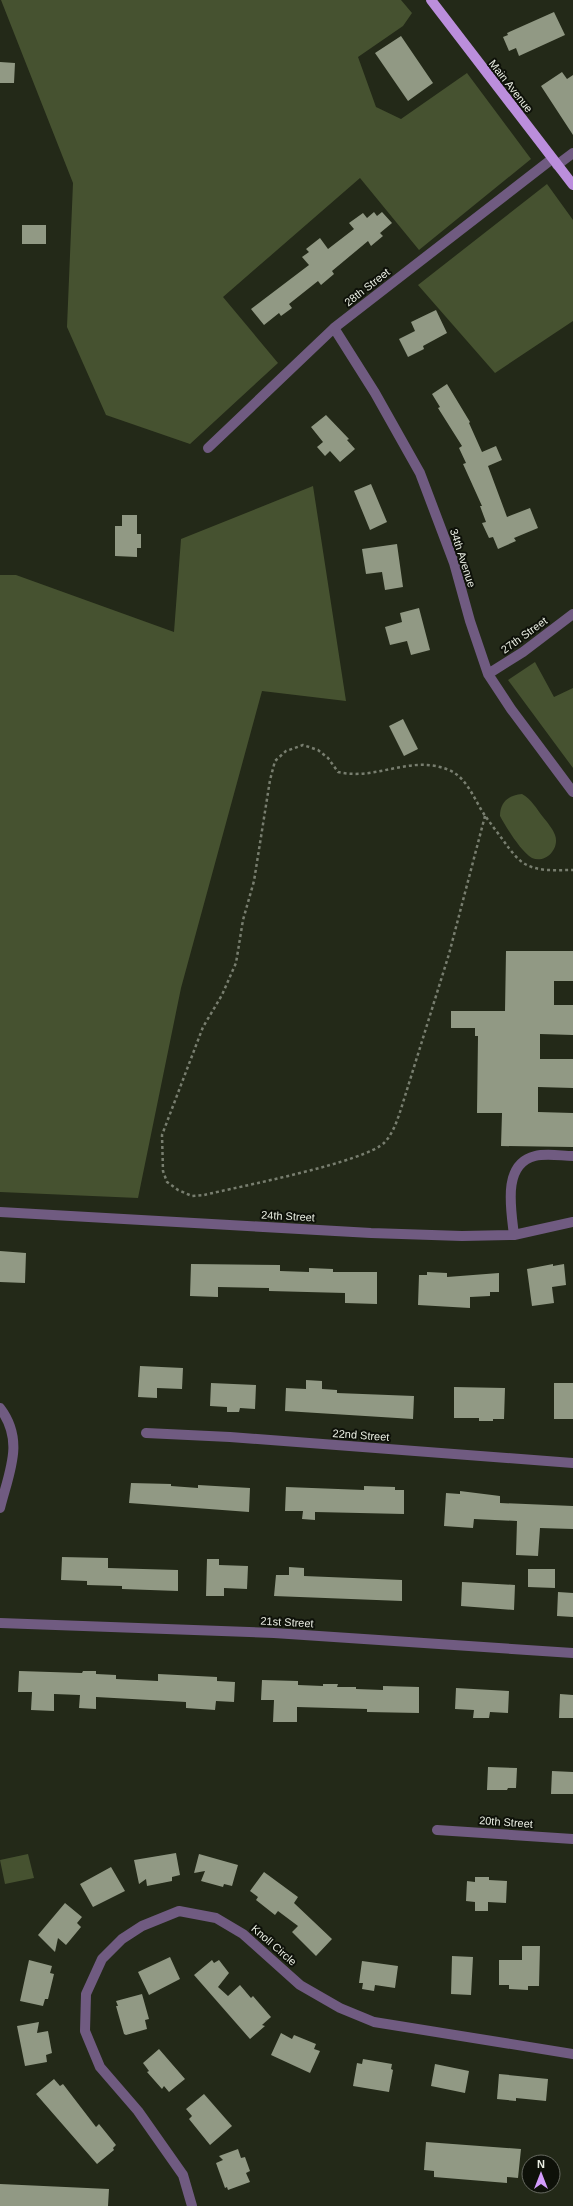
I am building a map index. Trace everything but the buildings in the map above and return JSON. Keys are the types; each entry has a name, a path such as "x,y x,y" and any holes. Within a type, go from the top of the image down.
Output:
{"main road":[{"name":"Main Avenue","path":"431,0 573,186"}],"street":[{"name":"28th Street","path":"208,448 334,328 555,162 573,152"},
{"name":"34th Avenue","path":"334,328 375,393 420,473 454,563 470,621 488,674 510,709 573,792"},
{"name":"27th Street","path":"488,674 523,652 573,614"},
{"path":"514,1235 511,1180 521,1163 536,1156 573,1156"},
{"name":"24th Street","path":"0,1212 371,1233 514,1235 573,1222"},
{"path":"0,1408 7,1418 14,1434 14,1452 0,1508"},
{"name":"22nd Street","path":"146,1433 573,1463"},
{"name":"21st Street","path":"0,1623 274,1633 573,1653"},
{"name":"20th Street","path":"437,1830 573,1839"},
{"name":"Knoll Circle","path":"192,2206 183,2175 138,2111 100,2067 85,2031 86,1994 102,1959 122,1939 142,1926 179,1911 216,1918 243,1934 300,1985 340,2008 374,2022 573,2054"}],"path":[{"path":"485,816 451,947 401,1109 394,1128 384,1143 352,1159 204,1195 192,1196 178,1190 167,1182 163,1171 162,1135 203,1027 222,995 236,963 243,920 254,881 270,780 275,762 286,751 303,745 318,750 328,758 338,772 351,775 366,775 406,765 430,764 451,770 471,790 485,816 512,852 524,864 543,870 573,870"}],"green space":[{"path":"1,0 401,0 412,13 403,26 358,57 376,107 401,119 467,73 531,159 419,250 360,178 223,297 278,363 190,444 106,415 67,327 73,183"},
{"path":"547,184 573,220 573,321 495,373 418,285"},
{"path":"313,486 346,701 262,691 181,988 138,1198 0,1192 0,575 16,575 174,632 181,539"},
{"path":"535,662 554,697 573,688 573,768 508,680"},
{"path":"522,794 534,804 555,835 556,840 554,850 547,857 542,859 532,858 523,850 514,839 500,816 500,811 506,800 513,796"},
{"path":"28,1854 34,1878 5,1884 0,1860"}]}
